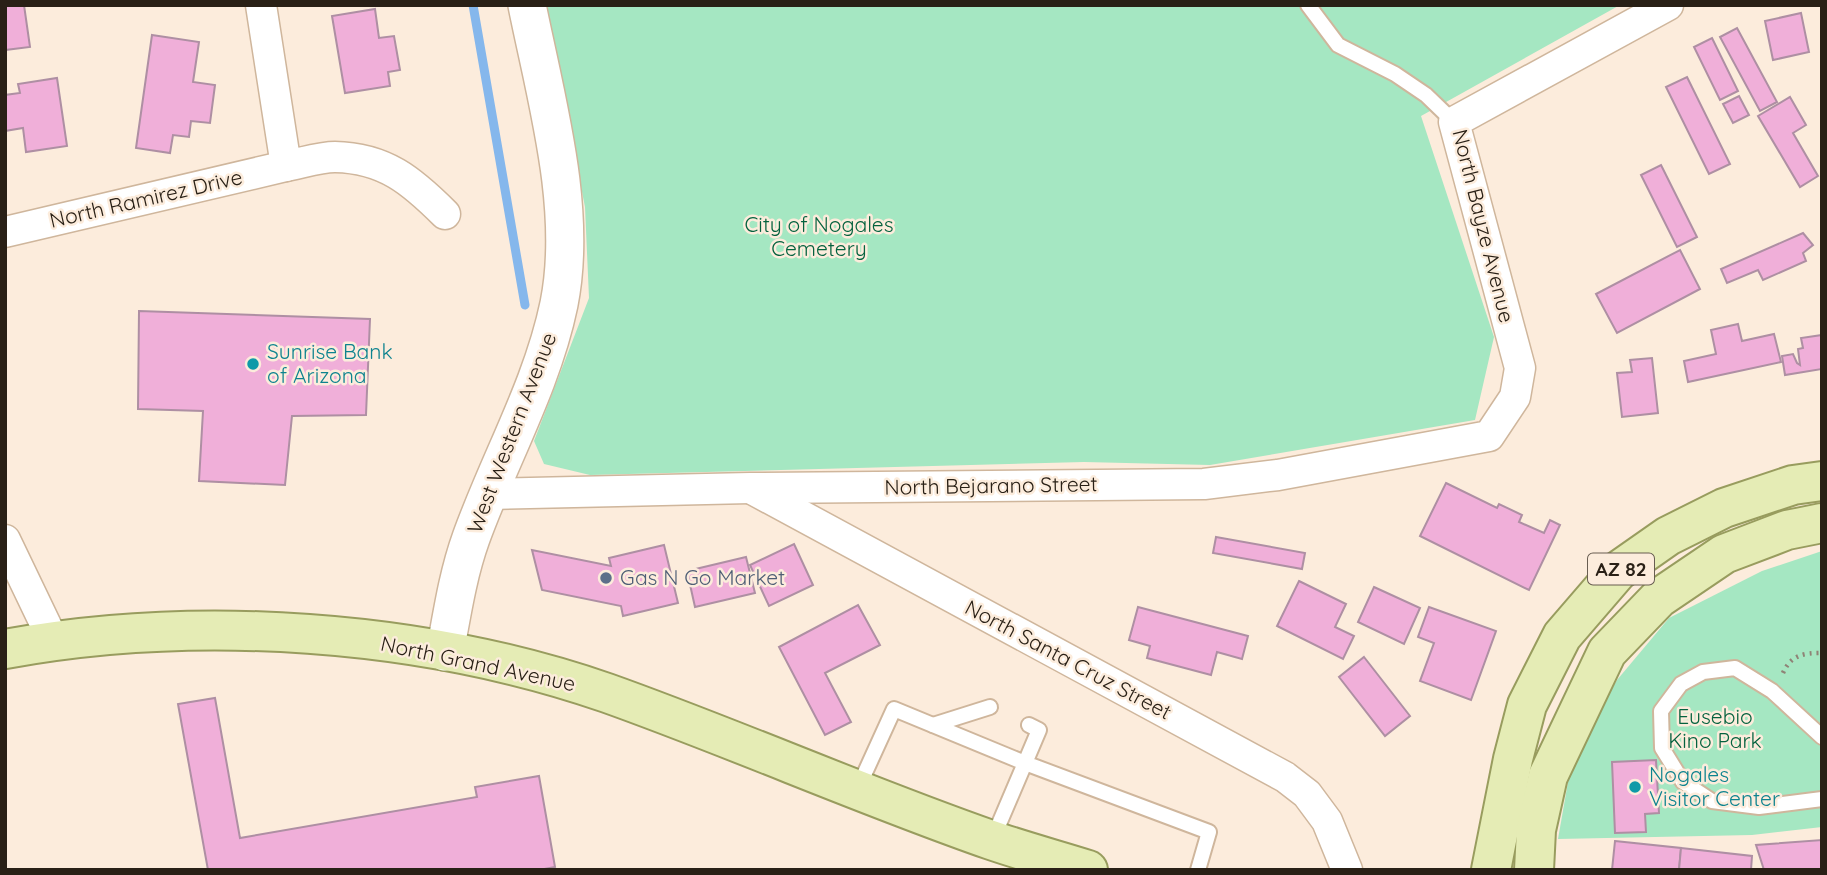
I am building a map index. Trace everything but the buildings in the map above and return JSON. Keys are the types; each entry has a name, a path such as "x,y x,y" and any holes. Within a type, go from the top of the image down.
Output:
{"main road":[{"name":"AZ 82","path":"1491,870 1513,759 1527,705 1562,636 1618,571 1668,536 1724,508 1793,485 1822,481"},
{"name":"AZ 82","path":"1534,870 1536,830 1548,776 1607,652 1659,598 1724,554 1787,530 1822,523"},
{"name":"North Grand Avenue","path":"5,649 53,640 151,632 246,632 360,638 445,652 524,669 606,693 992,840 1088,870"}],"street":[{"path":"261,5 286,166"},
{"name":"West Western Avenue","path":"445,652 470,540 547,348 559,303 564,262 563,208 554,137 527,5"},
{"name":"North Bayze Avenue","path":"1489,436 1515,397 1520,368 1454,122 1668,5"},
{"name":"North Ramirez Drive","path":"5,232 334,157 378,162 415,184 444,214"},
{"name":"North Bejarano Street","path":"489,495 750,488 1204,484 1278,475 1489,436"},
{"name":"North Santa Cruz Street","path":"750,488 1285,777 1307,794 1327,821 1347,870"},
{"path":"5,540 53,640"}],"lane":[{"path":"1308,5 1338,45 1395,75 1426,96 1454,122"},
{"path":"1822,737 1772,691 1735,668 1703,672 1681,684 1661,710 1662,748 1684,782 1712,801 1759,807 1822,799"},
{"path":"933,725 990,708"},
{"path":"857,789 894,709 1025,763 1209,832 1198,870"},
{"path":"992,840 1039,730 1029,725"}],"path":[{"path":"1782,677 1788,663 1805,653 1822,653"}],"green space":[{"name":"City of Nogales Cemetery","path":"545,5 1620,5 1421,116 1494,337 1475,420 1210,465 1084,462 590,475 544,464 534,441 589,298 585,207"},
{"name":"Eusebio Kino Park","path":"1822,551 1822,827 1752,835 1558,839 1568,782 1587,732 1617,680 1669,618 1762,571"}],"waterway":[{"path":"473,5 525,305"}],"place":[{"name":"Sunrise Bank of Arizona","path":"253,364"},
{"name":"Gas N Go Market","path":"606,578"},
{"name":"Nogales Visitor Center","path":"1635,787"}]}
